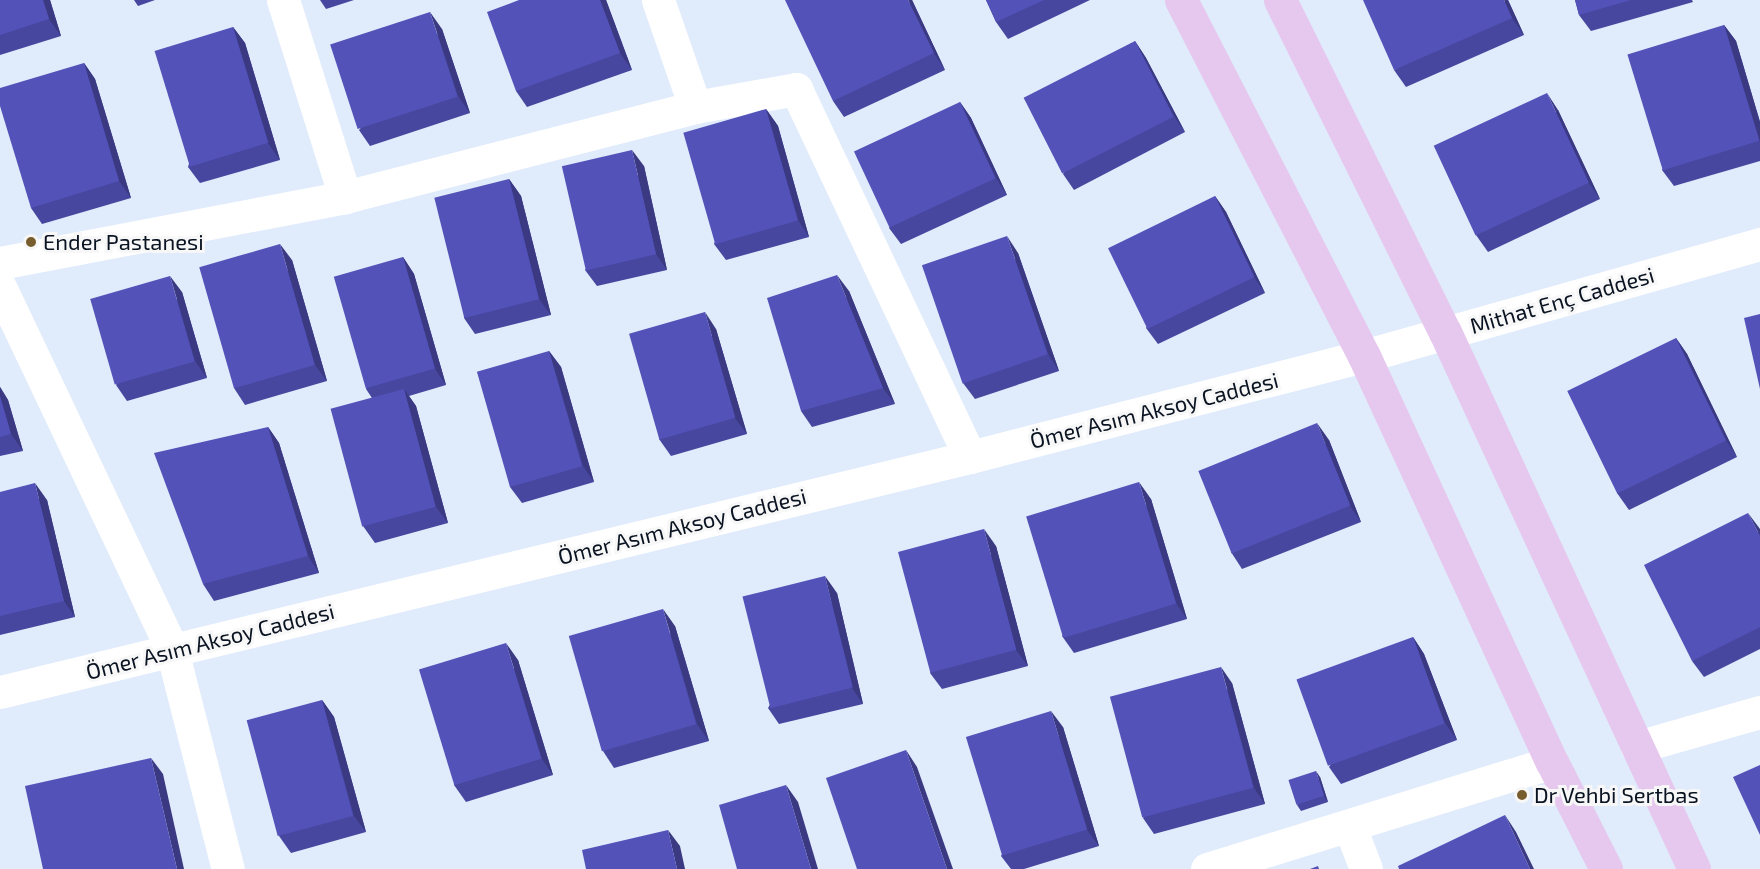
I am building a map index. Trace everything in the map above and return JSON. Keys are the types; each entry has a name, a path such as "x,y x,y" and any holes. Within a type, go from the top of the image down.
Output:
{"main road":[{"path":"1180,0 1364,356 1552,762 1606,869"},
{"path":"1280,0 1445,332 1694,869"}],"street":[{"path":"283,0 345,197"},
{"path":"658,0 695,107"},
{"path":"0,263 345,197 695,107 796,89 970,457"},
{"name":"Mithat Enç Caddesi","path":"1364,356 1760,244"},
{"path":"0,287 172,650 228,869"},
{"name":"Ömer Asım Aksoy Caddesi","path":"0,692 970,457 1364,356"},
{"path":"1637,747 1760,712"},
{"path":"1207,869 1350,827 1552,762"},
{"path":"1350,827 1366,869"}],"building":[{"path":"0,0 43,0 49,19 0,35"},
{"path":"519,0 600,0 620,53 516,91 487,12"},
{"path":"785,0 908,0 934,53 833,101"},
{"path":"986,0 1044,0 996,22"},
{"path":"1363,0 1504,0 1512,18 1394,70"},
{"path":"1575,0 1631,0 1579,15"},
{"path":"430,12 458,97 358,129 330,44"},
{"path":"1724,25 1759,141 1663,170 1627,55"},
{"path":"233,27 268,143 190,167 155,51"},
{"path":"1135,41 1174,117 1062,173 1024,98"},
{"path":"84,63 119,181 31,208 0,106 0,88"},
{"path":"1547,93 1589,183 1476,236 1434,146"},
{"path":"960,102 995,178 889,228 854,151"},
{"path":"766,109 798,221 715,244 683,133"},
{"path":"632,150 656,254 586,270 562,166"},
{"path":"509,179 539,299 464,318 434,198"},
{"path":"1215,196 1254,277 1147,329 1108,248"},
{"path":"1007,236 1048,354 963,383 922,265"},
{"path":"280,244 315,365 234,388 199,267"},
{"path":"403,257 435,369 366,388 334,277"},
{"path":"837,275 883,388 801,411 767,298"},
{"path":"170,276 195,362 115,384 90,299"},
{"path":"705,312 735,418 659,440 629,334"},
{"path":"1760,314 1760,389 1744,318"},
{"path":"1676,338 1726,440 1617,494 1567,391"},
{"path":"549,351 582,466 510,487 477,372"},
{"path":"404,389 436,507 362,527 331,409"},
{"path":"0,396 11,434 0,437"},
{"path":"1317,423 1350,506 1232,553 1198,471"},
{"path":"268,427 308,556 203,584 154,453"},
{"path":"1139,482 1176,603 1063,638 1026,516"},
{"path":"35,483 64,601 0,616 0,492"},
{"path":"1748,513 1760,536 1760,627 1692,661 1644,565"},
{"path":"984,529 1016,650 930,673 898,552"},
{"path":"825,576 853,688 770,708 743,597"},
{"path":"663,609 696,724 602,751 569,636"},
{"path":"1413,637 1444,723 1328,766 1296,679"},
{"path":"506,643 541,759 454,785 419,670"},
{"path":"1221,667 1253,788 1142,818 1110,697"},
{"path":"322,700 353,816 278,836 247,720"},
{"path":"1051,711 1087,830 1002,856 966,737"},
{"path":"906,750 947,869 857,869 826,778"},
{"path":"151,758 177,869 43,869 25,786"},
{"path":"1760,765 1760,835 1733,777"},
{"path":"1316,771 1324,796 1296,805 1288,780"},
{"path":"786,785 811,869 737,869 719,805"},
{"path":"1505,815 1530,869 1399,869 1398,866"},
{"path":"668,830 677,869 586,869 582,850"}],"place":[{"name":"Ender Pastanesi","path":"31,242"},
{"name":"Dr Vehbi Sertbas","path":"1522,795"}]}
